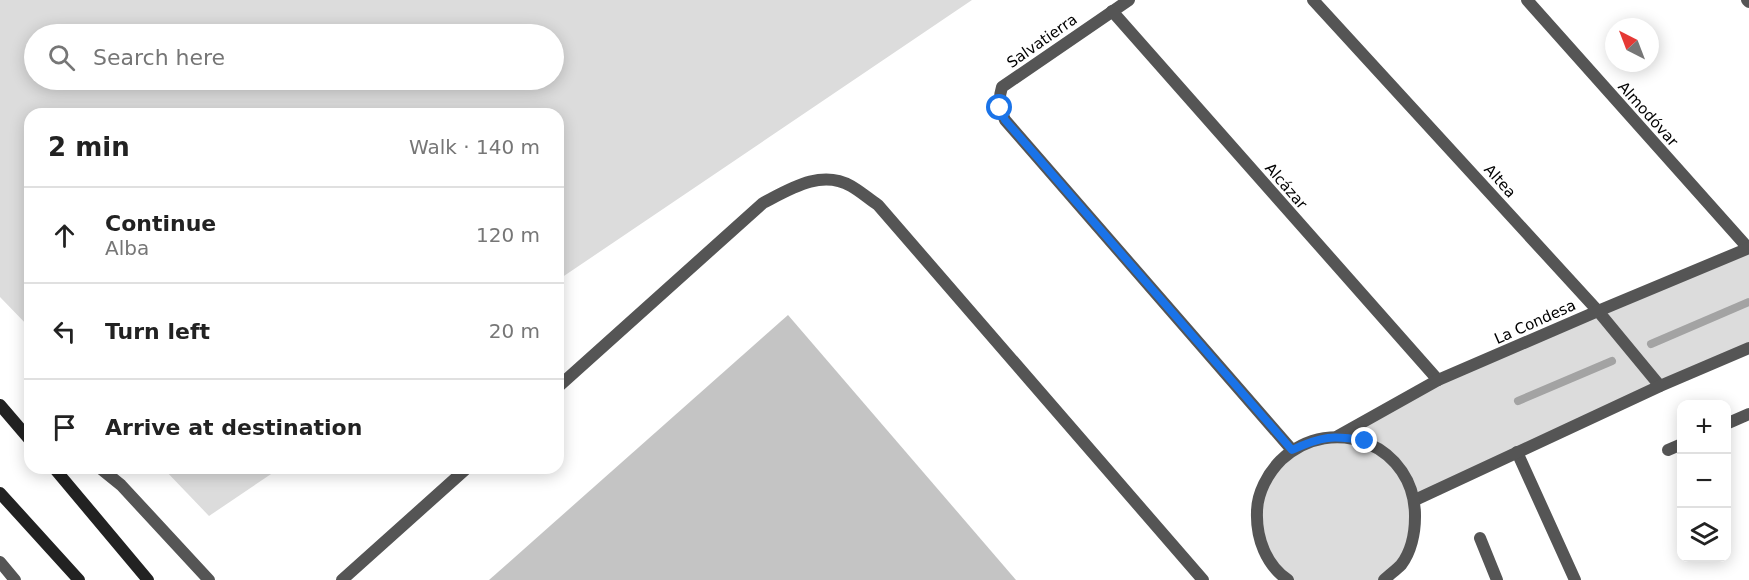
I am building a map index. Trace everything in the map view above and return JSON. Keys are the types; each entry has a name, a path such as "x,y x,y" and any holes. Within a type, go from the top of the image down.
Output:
{"main road":[{"path":"0,405 24,433"},
{"path":"59,474 148,580"},
{"path":"0,494 79,580"}],"street":[{"name":"Salvatierra","path":"1129,0 1002,87 999,99 1000,108 1005,120 1292,450"},
{"name":"Altea","path":"1313,0 1598,310 1660,386"},
{"name":"Almodóvar","path":"1527,0 1748,248"},
{"name":"Alcázar","path":"1112,11 1438,380"},
{"path":"564,382 764,203 818,178 833,179 850,185 878,205 1203,580"},
{"name":"La Condesa","path":"1338,436 1438,380 1748,248"},
{"path":"1415,500 1660,386 1749,348"},
{"path":"1731,422 1749,414"},
{"path":"1288,580 1281,576 1267,557 1258,534 1256,511 1262,487 1274,466 1292,450 1314,440 1338,436 1365,441 1388,455 1406,476 1415,500 1415,534 1401,564 1384,580"},
{"path":"1668,450 1677,446"},
{"path":"1517,452 1575,580"},
{"path":"108,474 122,485 209,580"},
{"path":"342,580 460,474"},
{"path":"1480,538 1497,580"},
{"path":"0,562 15,580"}],"shaded area":[{"path":"0,0 972,0 564,276 564,108 24,108 24,322 0,297"},
{"path":"1749,249 1749,348 1416,500 1415,534 1384,580 1288,580 1258,534 1262,487 1292,450 1338,436 1438,380"},
{"path":"169,474 271,474 209,516"}],"building":[{"path":"788,315 1016,580 489,580"}],"waterway":[{"path":"1651,344 1749,302"},
{"path":"1518,401 1612,361"}],"route":[{"path":"1000,108 1005,120 1292,450 1314,440 1338,436 1365,441"}]}
